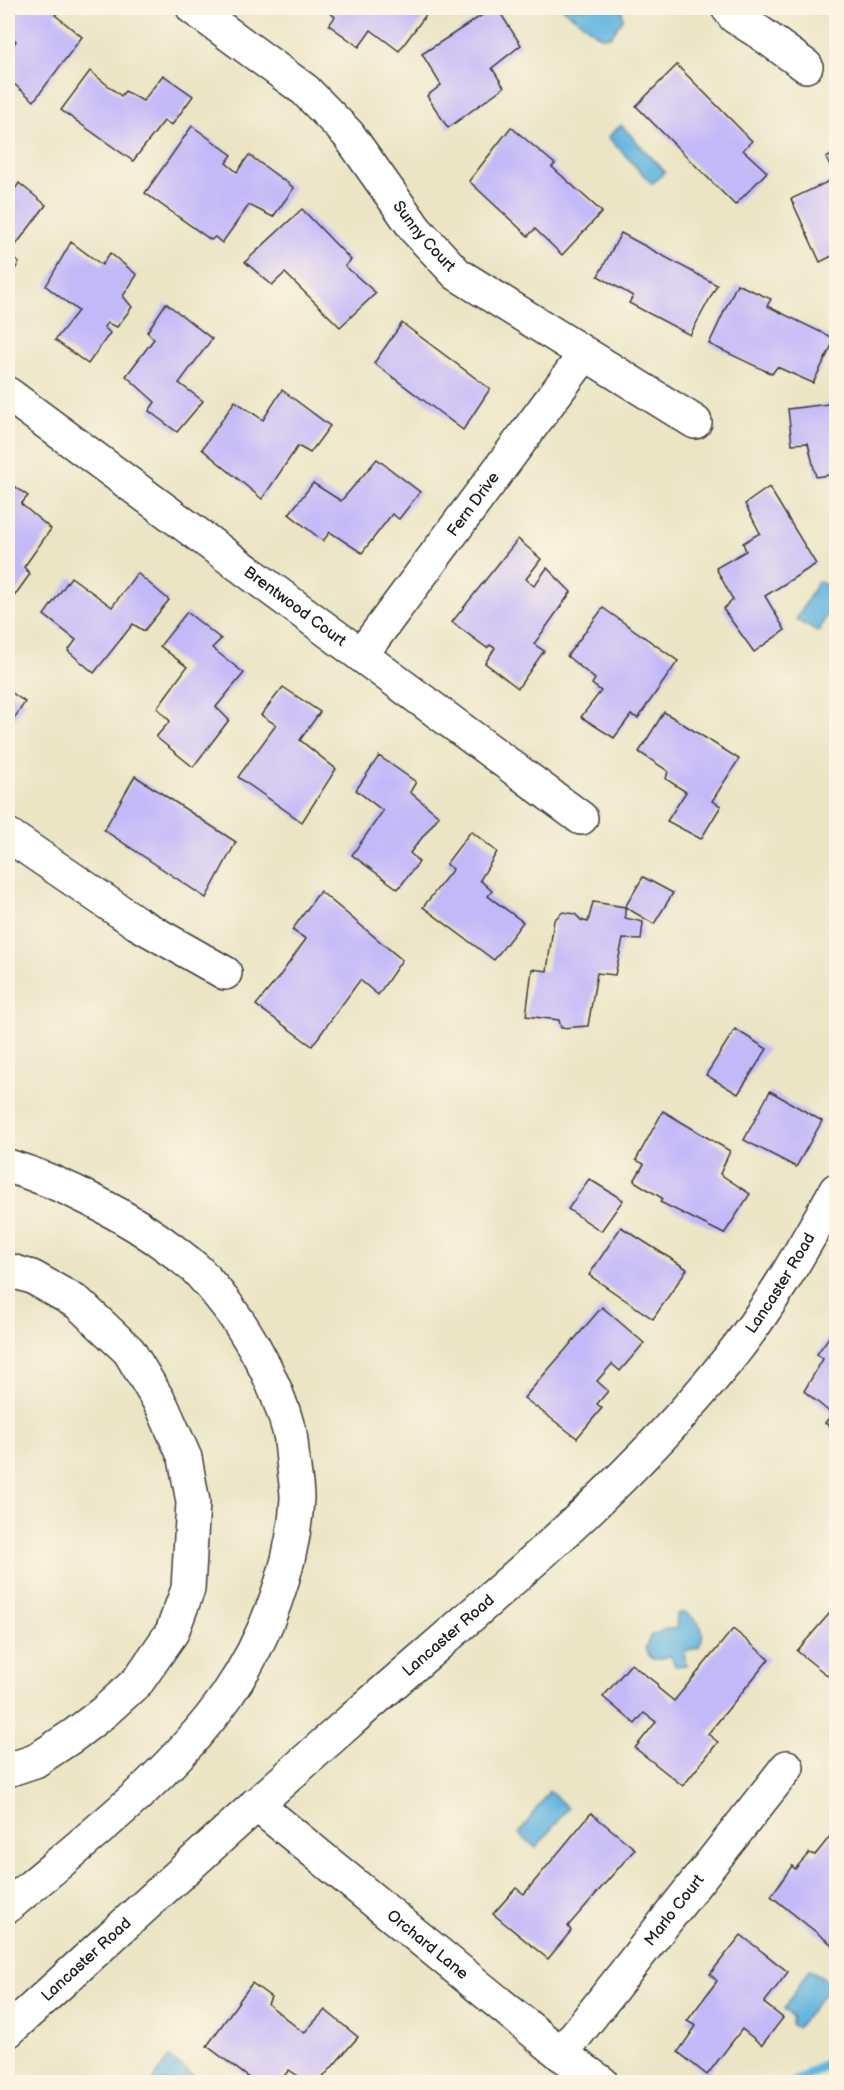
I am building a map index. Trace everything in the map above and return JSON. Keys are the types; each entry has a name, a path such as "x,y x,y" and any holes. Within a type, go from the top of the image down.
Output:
{"main road":[{"name":"Sunny Court","path":"193,8 305,90 348,134 416,230 457,274 695,422"},
{"path":"728,8 735,17 806,66"},
{"name":"Fern Drive","path":"362,655 585,354"},
{"name":"Brentwood Court","path":"8,394 581,818"},
{"path":"8,834 137,923 225,973"},
{"path":"8,1166 78,1195 146,1230 197,1269 236,1317 269,1375 290,1435 297,1497 289,1555 276,1598 246,1664 226,1697 185,1747 132,1801 8,1906"},
{"name":"Lancaster Road","path":"8,2031 256,1804 549,1545 634,1466 681,1416 730,1358 784,1282 837,1190"},
{"path":"8,1270 32,1276 78,1303 129,1351 162,1406 185,1458 193,1502 188,1589 172,1632 138,1681 104,1712 35,1761 8,1770"},
{"name":"Marlo Court","path":"561,2054 787,1767"},
{"name":"Orchard Lane","path":"256,1804 561,2054 601,2082"}],"water":[{"path":"562,8 617,8 622,11 623,19 611,36 601,37"},
{"path":"621,125 665,172 652,184 608,137"},
{"path":"818,581 836,590 836,598 818,632 796,620"},
{"path":"685,1612 701,1627 703,1635 699,1647 684,1652 686,1665 675,1666 671,1656 652,1659 645,1649 650,1636 666,1629 676,1629 677,1614"},
{"path":"549,1791 568,1808 536,1848 519,1834"},
{"path":"809,1969 832,1984 797,2028 791,2024 793,2018 784,2009"},
{"path":"169,2057 195,2077 191,2082 152,2082"}],"building":[{"path":"13,8 61,8 55,15 82,37 34,101 8,79 8,54 16,41 8,34 8,15"},
{"path":"324,8 431,8 399,51 371,30 359,47 329,25 335,17"},
{"path":"493,8 497,8 521,45 492,68 504,87 448,128 427,96 441,85 422,54"},
{"path":"677,65 752,141 743,150 767,172 735,205 636,106"},
{"path":"90,71 121,96 125,91 143,101 163,75 193,96 172,125 164,121 133,161 61,110"},
{"path":"192,126 232,155 226,163 237,172 249,155 294,188 273,217 249,205 222,243 215,237 211,240 145,193"},
{"path":"511,127 555,164 552,167 602,212 562,255 535,229 528,236 469,181"},
{"path":"836,153 836,178 826,158"},
{"path":"836,178 836,254 820,262 791,199"},
{"path":"19,183 46,205 9,254 19,263 8,280 8,196 10,197"},
{"path":"302,209 351,260 345,266 376,293 340,327 285,273 272,285 245,262"},
{"path":"621,233 717,285 690,335 629,303 633,296 598,276"},
{"path":"71,242 102,265 110,253 137,275 123,296 132,307 117,327 107,323 104,327 110,333 88,364 55,340 78,311 46,286"},
{"path":"737,284 771,299 767,306 835,339 813,383 777,367 772,374 709,344"},
{"path":"166,303 212,339 179,383 203,401 177,432 149,411 155,402 126,376 154,339 147,332"},
{"path":"402,323 490,389 463,430 374,363"},
{"path":"282,390 330,426 310,453 298,446 262,499 202,449 235,401 263,420"},
{"path":"836,403 836,474 816,477 808,443 792,444 788,409"},
{"path":"377,459 420,492 399,519 392,514 362,553 330,532 323,541 289,514 313,483 341,501"},
{"path":"8,482 28,496 21,504 51,529 24,567 30,574 10,602 8,600"},
{"path":"769,487 816,564 765,596 785,630 754,652 723,609 733,600 716,568 746,551 743,543 760,533 745,504"},
{"path":"518,539 541,559 526,579 534,586 547,568 571,592 534,644 544,651 518,688 485,663 495,648 490,645 487,648 452,622"},
{"path":"137,573 169,600 144,631 133,624 94,673 68,651 76,640 44,615 71,577 112,607"},
{"path":"603,608 678,661 638,718 631,715 614,738 581,717 601,691 592,684 595,679 567,656"},
{"path":"187,612 221,639 212,648 244,673 216,707 229,720 193,767 156,737 170,721 157,708 187,667 160,646"},
{"path":"283,687 320,712 300,740 336,769 302,822 238,777 276,725 261,715"},
{"path":"8,690 25,702 8,728"},
{"path":"664,712 739,759 712,801 721,806 701,839 667,821 686,792 666,779 668,771 639,752"},
{"path":"379,756 416,782 410,792 439,816 410,853 419,862 398,889 352,855 383,811 356,790"},
{"path":"135,776 236,842 206,898 104,830"},
{"path":"471,831 497,852 480,880 492,891 488,896 523,922 494,960 423,907 453,869 446,864"},
{"path":"643,877 673,893 654,924 625,907"},
{"path":"320,891 402,960 378,995 360,980 312,1046 256,1005 306,939 292,930"},
{"path":"593,902 625,907 625,918 643,922 641,940 623,939 615,975 597,973 588,1026 561,1028 559,1020 526,1016 532,969 547,971 554,920 563,912 575,914 581,920 588,922"},
{"path":"735,1029 767,1049 738,1094 706,1075"},
{"path":"770,1091 822,1121 796,1167 744,1140"},
{"path":"663,1111 730,1151 720,1174 750,1194 724,1234 660,1202 662,1198 634,1181 644,1164 636,1160"},
{"path":"589,1179 623,1200 601,1231 568,1209"},
{"path":"621,1227 687,1269 653,1319 589,1275"},
{"path":"602,1307 644,1343 620,1371 612,1364 597,1381 608,1391 597,1404 602,1408 577,1438 524,1398"},
{"path":"836,1327 836,1430 825,1423 832,1414 804,1391 823,1359 817,1354"},
{"path":"836,1606 836,1675 833,1680 797,1651"},
{"path":"733,1629 769,1659 708,1734 718,1742 683,1786 635,1748 656,1722 644,1713 635,1724 603,1697 631,1664 674,1701"},
{"path":"591,1813 635,1849 568,1926 571,1931 548,1959 493,1914 516,1888 524,1894"},
{"path":"836,1829 836,1948 771,1896 792,1866 795,1869 809,1853 815,1855"},
{"path":"741,1935 788,1972 764,2003 783,2018 762,2045 742,2029 707,2075 678,2052 696,2026 687,2021 717,1981 710,1974"},
{"path":"252,1983 271,1997 268,2004 304,2033 325,2010 358,2037 319,2082 307,2082 289,2070 279,2082 244,2082 248,2077 207,2046"}],"waterway":[{"path":"795,2082 836,2058"}]}
